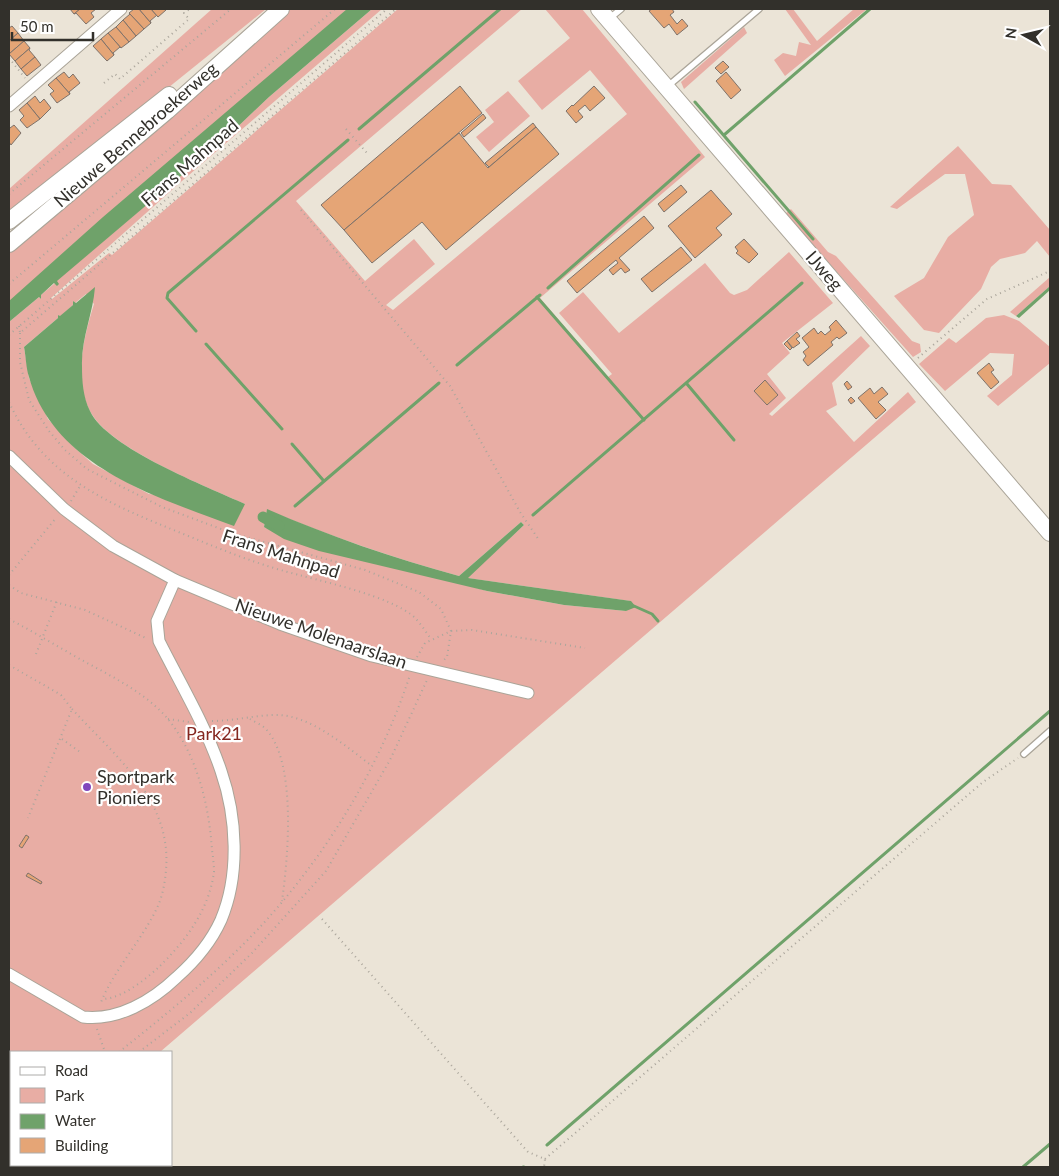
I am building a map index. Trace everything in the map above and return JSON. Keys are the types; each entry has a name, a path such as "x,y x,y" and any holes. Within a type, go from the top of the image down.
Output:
{"main road":[{"name":"Nieuwe Bennebroekerweg","path":"9,244 166,111 281,9"},
{"name":"IJweg","path":"609,12 666,87 1050,533"},
{"name":"Nieuwe Bennebroekerweg","path":"9,221 262,25"}],"street":[{"path":"9,104 119,9"},
{"name":"Nieuwe Molenaarslaan","path":"9,456 64,509 114,546 175,580 280,624 372,656 528,693"},
{"path":"9,974 83,1017 96,1018 115,1015 154,996 172,983 209,942 221,920 229,893 234,843 230,806 222,772 159,641 157,621 175,580"}],"lane":[{"path":"666,87 759,9"},
{"path":"1024,754 1050,731"}],"path":[{"path":"104,83 115,74 120,79 189,19 184,14 190,9"},
{"path":"9,194 231,9"},
{"path":"9,284 335,9"},
{"name":"Frans Mahnpad","path":"9,335 387,9"},
{"path":"20,332 396,9"},
{"path":"9,58 32,86"},
{"path":"346,128 367,153"},
{"path":"301,210 450,386 520,512 539,540"},
{"path":"907,368 987,299 1050,271"},
{"path":"19,326 20,362 29,400 49,431 65,450 87,469 162,507 232,533 364,570 419,592 441,609 451,631 447,657 432,671 415,701 390,760 326,871 252,954 190,1013 140,1051"},
{"name":"Frans Mahnpad","path":"9,402 30,440 47,459 80,486 131,513 263,565 369,595 415,617 431,639"},
{"path":"9,575 64,509 80,486"},
{"path":"9,585 20,593 57,601 108,620 150,640 159,641"},
{"path":"36,654 57,601"},
{"path":"9,619 136,692 168,719 183,743 203,791 209,820 214,871 204,905 195,924 182,944 154,972 127,990 111,998 102,999"},
{"path":"120,1051 194,991 261,927 305,872 345,814 372,766 400,706 420,648 431,639 451,631 472,630 585,648"},
{"path":"9,665 61,695 138,781 162,824 167,850 165,879 157,909 102,999 96,1018 97,1031 106,1051"},
{"path":"28,818 62,739 72,709"},
{"path":"282,901 288,836 285,786 273,739 265,728 250,719 278,715 300,720 335,739 372,766"},
{"path":"62,739 80,752"},
{"path":"544,1167 545,1159 983,782 1006,764 1024,754"},
{"path":"322,919 522,1146 536,1157 545,1159"}],"green space":[{"path":"212,9 266,9 9,216 9,189"},
{"path":"291,9 348,9 9,303 9,249"},
{"name":"Park21","path":"372,9 382,9 182,181 51,298 109,253 112,255 398,9 522,9 296,201 365,281 414,239 435,264 386,305 393,310 627,114 590,70 542,110 518,81 570,38 545,9 582,9 705,157 540,298 608,377 612,374 559,313 583,292 619,333 705,263 730,293 734,295 747,290 789,252 833,303 782,343 790,353 767,374 786,398 769,414 772,416 861,336 870,346 832,383 837,405 826,411 854,442 908,392 916,402 161,1051 10,1051 10,1166 28,1166 9,1167 9,322 39,297 41,299 41,295 55,283 57,285 56,281 228,136 269,97","holes":["86,294 94,304 84,343 81,372 85,399 90,411 101,425 117,439 137,452 184,477 245,504 149,494 93,464 48,419 29,378 24,347 58,318 58,315 60,317 73,305 73,301 75,303","267,510 314,529 410,562 459,576 521,522 524,525 467,578 630,601 626,611 564,605 487,591 264,527"]},
{"path":"785,9 793,9 817,41 854,9 867,9 785,76 774,60 783,53 796,56 799,42 811,45"},
{"path":"744,27 747,33 684,89 681,82"},
{"path":"508,91 530,116 489,152 476,137 494,122 485,110"},
{"path":"958,146 992,184 1011,185 1050,230 1050,257 1037,241 1025,253 1000,259 991,267 981,289 939,333 924,330 894,296 924,278 948,237 974,215 965,174 945,174 897,209 890,207"},
{"path":"791,209 828,252 836,256 912,341 920,344 921,352 913,357 785,214"},
{"path":"1050,277 1050,286 1016,316 1010,312"},
{"path":"1004,315 1019,321 1050,347 1050,363 998,406 987,396 1012,375 1014,354 990,353 945,391 919,364 949,338 956,343 986,318"}],"water":[{"path":"347,9 372,9 269,97 228,136 57,281 59,284 57,286 54,283 41,295 41,299 39,297 9,322 9,301 103,217"},
{"path":"1050,286 1050,290 1019,318 1016,316"},
{"path":"95,287 82,356 83,389 90,411 100,425 116,439 137,452 184,477 245,504 234,526 142,490 112,474 85,456 61,434 42,408 29,377 24,347 58,318 58,315 60,316 73,305 73,301 76,303"},
{"path":"267,509 362,546 459,576 521,522 524,525 468,578 631,601 636,607 626,611 564,605 487,591 319,551 284,539 264,527"}],"building":[{"path":"70,9 80,9 74,14"},
{"path":"80,9 96,9 91,13 94,17 86,24 76,13 74,14"},
{"path":"134,9 139,9 151,23 144,29 129,13"},
{"path":"139,9 151,9 157,15 150,21 151,23"},
{"path":"151,9 164,9 166,10 158,17"},
{"path":"652,9 672,9 674,12 670,15 677,24 682,19 688,26 677,35 669,24 664,28 649,11"},
{"path":"130,14 144,29 136,36 123,20"},
{"path":"123,20 136,36 129,42 116,27"},
{"path":"12,26 18,33 9,41 9,28"},
{"path":"116,27 129,42 121,48 108,33"},
{"path":"18,33 24,41 9,54 9,41"},
{"path":"108,33 121,48 113,53 114,55 101,39"},
{"path":"101,39 114,55 107,61 93,46"},
{"path":"24,41 30,48 15,61 9,54"},
{"path":"30,48 29,50 35,57 21,69 15,61"},
{"path":"35,57 41,65 27,76 21,69"},
{"path":"723,61 729,67 721,74 715,68"},
{"path":"64,72 69,78 73,74 80,83 69,92 70,94 56,78"},
{"path":"726,72 741,90 731,99 716,81"},
{"path":"56,78 70,94 57,103 50,94 54,91 48,85"},
{"path":"460,86 482,113 344,230 321,205"},
{"path":"594,86 605,98 590,111 585,105 578,111 583,117 576,123 566,111"},
{"path":"35,96 40,103 44,99 51,108 40,119 27,103"},
{"path":"27,103 40,119 27,128 20,120 24,116 19,110"},
{"path":"483,114 486,118 464,137 461,133"},
{"path":"533,123 536,127 489,167 485,163"},
{"path":"14,125 21,133 11,145 9,142 9,126 10,128"},
{"path":"536,127 559,154 446,250 422,222 372,263 344,230 459,133 488,168"},
{"path":"681,185 687,192 664,212 658,204"},
{"path":"711,190 732,214 716,228 722,235 695,258 668,226"},
{"path":"644,216 654,228 619,258 630,270 625,273 621,268 613,275 609,270 618,263 616,260 577,293 567,281"},
{"path":"744,239 758,254 749,263 736,253 738,251 735,247"},
{"path":"681,247 692,260 652,292 641,279"},
{"path":"836,320 847,333 831,342 833,345 808,366 803,360 806,356 803,352 809,347 802,338 814,328 818,334 821,331 825,335 831,330 829,327"},
{"path":"797,332 800,336 796,339 800,343 793,348 787,341"},
{"path":"787,341 792,348 790,350 784,344"},
{"path":"989,363 994,370 991,372 999,382 991,389 977,373"},
{"path":"765,380 778,395 767,405 754,391"},
{"path":"847,381 852,387 848,390 844,384"},
{"path":"882,387 888,394 878,402 886,410 876,419 858,398 870,388 874,394"},
{"path":"851,397 855,401 851,404 848,400"},
{"path":"26,835 29,837 22,848 19,846"},
{"path":"28,873 42,882 41,884 26,876"}],"waterway":[{"path":"359,129 500,9"},
{"path":"724,135 870,9"},
{"path":"695,102 813,239"},
{"path":"196,331 167,298 168,293 348,140"},
{"path":"548,288 699,155"},
{"path":"533,515 802,283"},
{"path":"457,365 540,295"},
{"path":"537,297 644,420"},
{"path":"206,344 282,429"},
{"path":"295,506 439,383"},
{"path":"687,384 734,440"},
{"path":"292,444 323,480"},
{"path":"263,517 279,526"},
{"path":"634,606 652,614 658,621"},
{"path":"547,1145 1050,711"},
{"path":"1023,1167 1050,1144"}],"place":[{"name":"Sportpark Pioniers","path":"87,787"}]}
